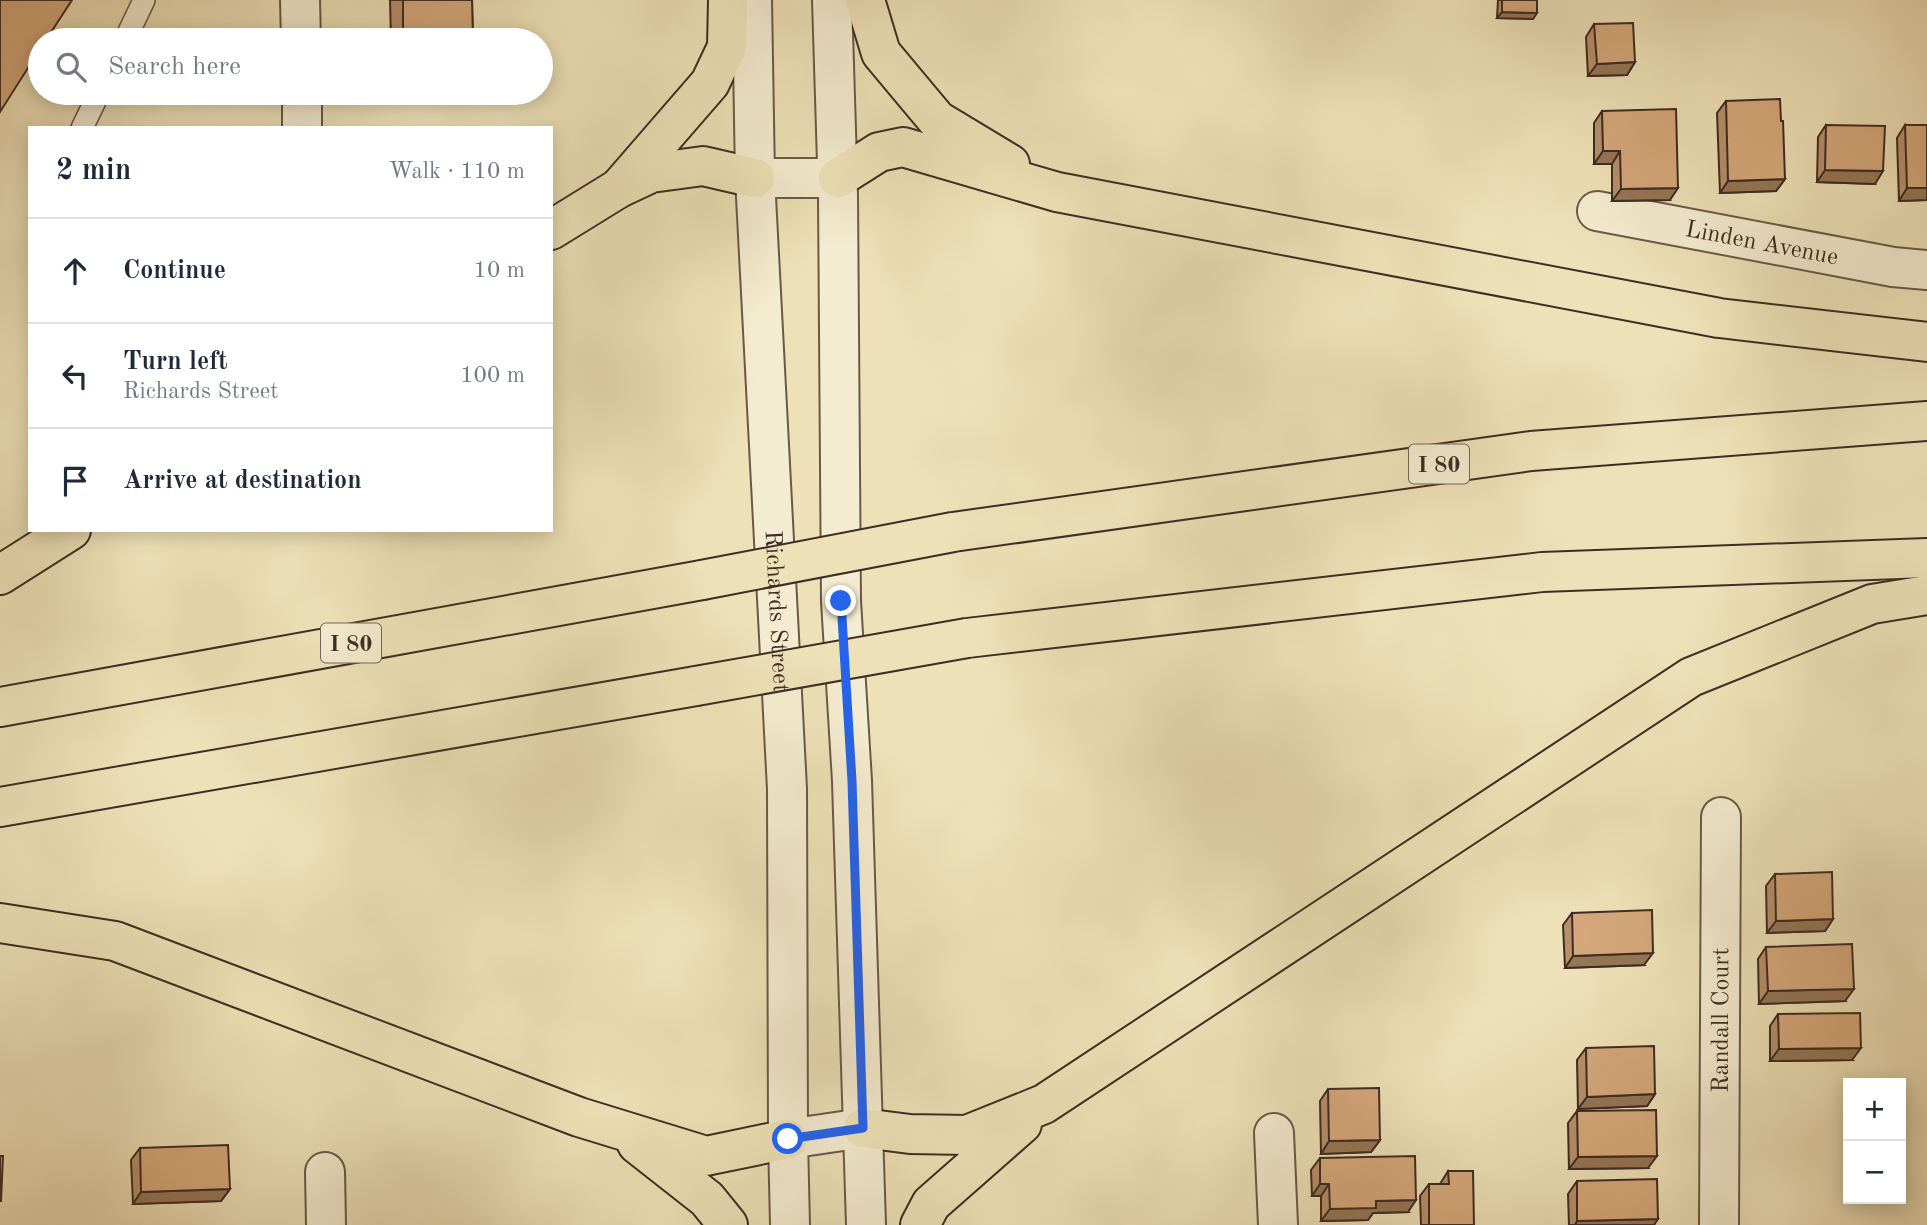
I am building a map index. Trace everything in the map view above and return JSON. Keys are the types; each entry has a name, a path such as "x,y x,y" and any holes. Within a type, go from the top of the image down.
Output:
{"highway":[{"path":"619,188 710,83 727,47 728,0"},
{"path":"865,0 881,54 937,120 1057,192"},
{"path":"838,178 878,152 903,147 1057,192 1719,318 1927,342"},
{"path":"553,229 619,188 650,173 703,166 755,178"},
{"name":"I 80","path":"0,707 953,532 1531,451 1927,421"},
{"path":"0,575 68,532"},
{"path":"0,807 967,638 1542,572 1927,558"},
{"path":"920,1225 931,1204 1044,1104 1691,677 1872,604 1927,595"},
{"path":"0,923 115,941 579,1117 706,1156 788,1139"},
{"path":"863,1128 910,1134 967,1136 1044,1104"},
{"path":"619,1129 707,1199 728,1225"}],"street":[{"path":"300,0 301,28"},
{"name":"Richards Street","path":"752,0 755,178 787,789 790,1225"},
{"path":"832,0 838,178 841,601 852,781 866,1225"},
{"path":"302,105 302,126"},
{"path":"755,178 838,178"},
{"name":"Linden Avenue","path":"1597,211 1892,267 1927,270"},
{"name":"Randall Court","path":"1719,1225 1721,817"},
{"path":"788,1139 863,1128"},
{"path":"1275,1133 1278,1225"},
{"path":"325,1172 326,1225"}],"lane":[{"path":"131,28 144,0"},
{"path":"83,126 93,105"}],"building":[{"path":"0,0 72,0 54,28 28,28 28,68 0,112"},
{"path":"403,0 472,0 473,28 403,28"},
{"path":"1502,0 1537,0 1537,13 1502,12"},
{"path":"1633,23 1635,62 1597,64 1594,24"},
{"path":"1780,99 1785,179 1728,181 1726,101"},
{"path":"1676,109 1678,188 1621,189 1620,151 1603,151 1602,111"},
{"path":"1826,125 1885,126 1883,171 1825,170"},
{"path":"1905,125 1927,125 1927,188 1907,188"},
{"path":"1832,872 1833,919 1776,921 1775,874"},
{"path":"1652,910 1653,953 1573,956 1572,913"},
{"path":"1852,944 1854,989 1768,991 1766,947"},
{"path":"1860,1013 1861,1048 1779,1049 1778,1014"},
{"path":"1654,1046 1655,1094 1587,1097 1586,1048"},
{"path":"1379,1088 1380,1140 1329,1141 1328,1089"},
{"path":"1656,1110 1657,1156 1578,1157 1577,1111"},
{"path":"228,1145 230,1189 141,1192 140,1148"},
{"path":"0,1156 3,1156 1,1201 0,1201"},
{"path":"1415,1156 1416,1200 1376,1201 1376,1208 1330,1209 1329,1184 1320,1184 1320,1158"},
{"path":"1448,1171 1473,1171 1474,1225 1429,1225 1429,1184 1449,1184"},
{"path":"1657,1179 1658,1219 1577,1221 1577,1181"}],"route":[{"path":"788,1139 863,1128 852,781 841,601"}]}
